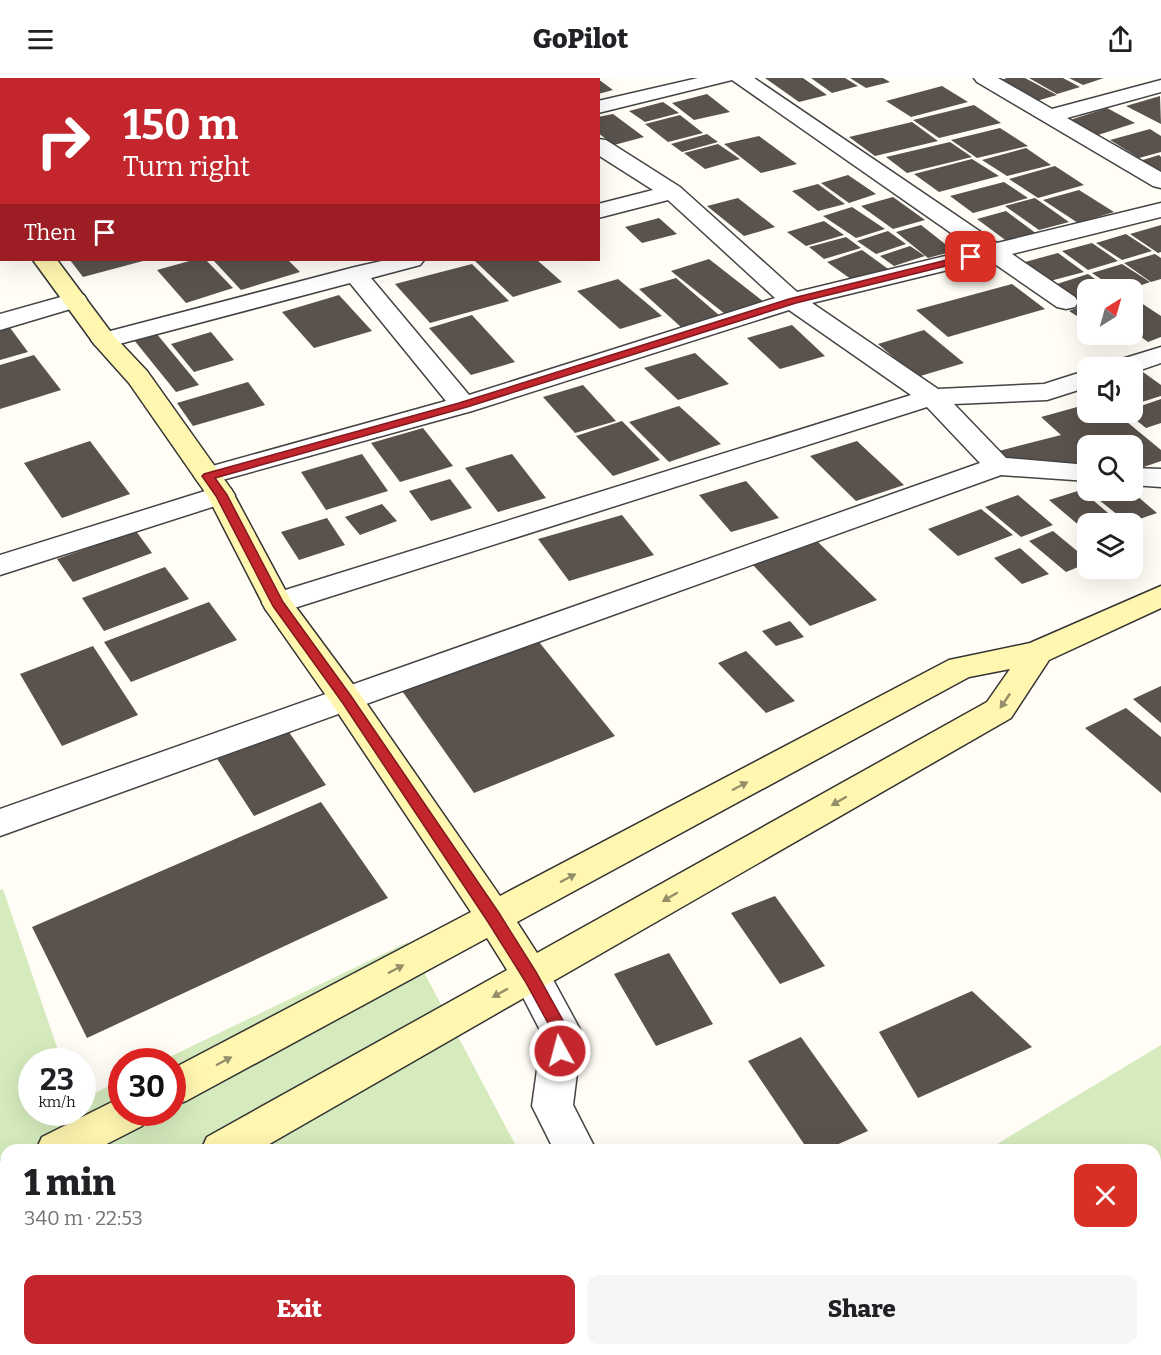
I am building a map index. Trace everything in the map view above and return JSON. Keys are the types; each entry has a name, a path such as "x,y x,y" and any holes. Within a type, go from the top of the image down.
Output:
{"street":[{"path":"600,107 724,78"},
{"path":"741,78 1066,302"},
{"path":"984,78 1161,181"},
{"path":"1049,116 1161,86"},
{"path":"600,146 672,192 792,301 932,397 998,466"},
{"path":"600,210 672,192"},
{"path":"0,565 215,486 792,301 1161,210"},
{"path":"46,261 104,340 138,377 215,486 277,603 346,699 494,917 531,976 562,1033 552,1106 572,1144"},
{"path":"104,340 408,261"},
{"path":"355,274 463,405"},
{"path":"0,322 75,300"},
{"path":"1143,361 1161,355"},
{"path":"277,603 932,397 1047,392 1077,382"},
{"path":"0,823 998,466 1077,472"},
{"path":"1143,477 1161,478"},
{"path":"186,1082 960,668 1038,652 1161,596"},
{"path":"233,1144 999,710 1038,652"},
{"path":"68,1144 108,1123"}],"green space":[{"path":"3,889 57,1048 18,1048 18,1126 96,1126 96,1092 108,1086 108,1126 186,1126 186,1049 408,942 515,1144 0,1144 0,890"},
{"path":"1161,1045 1161,1144 997,1144"}],"building":[{"path":"765,78 803,78 827,95 799,102"},
{"path":"811,78 845,78 858,86 832,93"},
{"path":"850,78 883,78 890,82 866,88"},
{"path":"1007,78 1025,78 1057,95 1033,102 995,82"},
{"path":"1029,78 1063,78 1080,87 1057,94"},
{"path":"1069,78 1104,78 1083,85"},
{"path":"600,80 613,90 600,93"},
{"path":"942,86 968,102 911,117 886,101"},
{"path":"707,94 730,112 694,120 672,103"},
{"path":"1160,96 1161,124 1126,106"},
{"path":"663,102 679,113 645,122 629,111"},
{"path":"974,105 1001,123 939,138 913,120"},
{"path":"1107,108 1135,123 1098,135 1070,120"},
{"path":"613,114 644,137 614,145 600,134 600,117"},
{"path":"680,115 703,133 668,142 645,124"},
{"path":"912,122 938,141 875,156 849,137"},
{"path":"1000,128 1028,146 977,158 951,140"},
{"path":"1150,129 1161,136 1161,152 1139,158 1110,140"},
{"path":"707,134 718,142 682,152 671,144"},
{"path":"759,136 797,164 761,173 724,144"},
{"path":"950,142 972,157 907,173 886,157"},
{"path":"718,144 740,159 705,169 684,153"},
{"path":"1026,148 1051,165 1007,176 982,160"},
{"path":"1159,155 1161,157 1161,180 1133,163"},
{"path":"972,159 999,176 939,192 914,174"},
{"path":"1055,166 1084,185 1038,198 1009,179"},
{"path":"848,175 876,194 849,203 821,183"},
{"path":"1004,182 1028,198 973,213 950,196"},
{"path":"818,184 845,204 818,211 792,191"},
{"path":"1079,190 1114,212 1078,223 1043,200"},
{"path":"893,197 925,220 893,229 861,206"},
{"path":"738,198 775,227 744,236 707,206"},
{"path":"1035,198 1069,222 1039,230 1005,206"},
{"path":"852,207 885,229 856,238 823,216"},
{"path":"1006,211 1037,234 1008,242 977,219"},
{"path":"659,218 677,234 642,243 625,227"},
{"path":"824,221 844,235 806,246 787,232"},
{"path":"921,225 954,251 928,258 896,232"},
{"path":"1161,225 1161,252 1158,253 1130,234"},
{"path":"888,231 906,244 876,254 857,241"},
{"path":"1126,234 1152,251 1122,260 1096,243"},
{"path":"846,237 861,248 824,259 809,247"},
{"path":"1092,243 1118,261 1088,270 1062,251"},
{"path":"910,246 925,256 894,266 880,256"},
{"path":"862,250 891,271 855,282 827,262"},
{"path":"1058,253 1084,272 1050,281 1025,262"},
{"path":"1155,254 1161,258 1161,279 1151,282 1124,263"},
{"path":"709,259 764,302 725,314 671,271"},
{"path":"71,261 143,261 83,277"},
{"path":"189,261 207,261 233,288 186,303 157,270"},
{"path":"214,261 289,261 300,272 241,290"},
{"path":"475,261 538,261 562,282 513,297"},
{"path":"472,264 509,301 430,323 395,284"},
{"path":"1122,264 1150,282 1143,285 1143,279 1101,279 1092,273"},
{"path":"1088,274 1095,279 1077,279 1077,297 1057,284"},
{"path":"676,278 720,316 682,328 639,289"},
{"path":"618,279 662,316 620,329 577,291"},
{"path":"1012,284 1045,309 948,337 916,310"},
{"path":"339,295 372,331 314,348 282,312"},
{"path":"1143,304 1161,316 1161,337 1148,342 1143,338"},
{"path":"1077,308 1077,316 1069,311"},
{"path":"472,315 515,362 471,375 429,328"},
{"path":"8,325 28,352 0,360 0,327"},
{"path":"792,325 825,356 780,369 747,338"},
{"path":"924,330 964,363 917,377 878,344"},
{"path":"211,332 234,360 194,372 171,344"},
{"path":"156,333 199,385 176,392 134,340"},
{"path":"695,353 729,384 678,400 644,368"},
{"path":"34,355 61,390 0,409 0,365"},
{"path":"1143,372 1161,385 1161,396 1143,402"},
{"path":"248,382 265,405 193,426 177,403"},
{"path":"583,385 616,421 575,433 543,397"},
{"path":"1161,399 1161,423 1146,428 1140,423 1143,423 1143,405"},
{"path":"679,406 721,444 669,462 629,422"},
{"path":"1077,407 1077,423 1128,423 1143,435 1077,435 1077,467 1075,467 1069,462 1059,465 1033,464 1030,460 1013,464 999,451 1061,435 1041,417"},
{"path":"622,421 660,460 613,476 576,436"},
{"path":"423,428 453,466 400,482 371,443"},
{"path":"1143,435 1161,450 1161,461 1143,467"},
{"path":"90,441 130,494 62,518 24,463"},
{"path":"857,441 904,485 856,501 810,456"},
{"path":"362,454 388,491 326,510 301,472"},
{"path":"512,454 546,498 498,512 465,468"},
{"path":"450,479 472,508 431,521 409,491"},
{"path":"746,481 779,518 731,532 699,495"},
{"path":"1077,491 1077,501 1094,501 1108,513 1077,513 1077,524 1049,500"},
{"path":"1018,495 1053,525 1021,537 985,507"},
{"path":"1100,501 1143,501 1157,513 1143,518 1143,513 1115,513"},
{"path":"382,504 397,521 360,535 345,517"},
{"path":"981,509 1013,535 958,556 928,529"},
{"path":"622,515 654,555 569,581 538,539"},
{"path":"327,518 345,545 299,560 281,532"},
{"path":"136,531 152,553 73,582 57,559"},
{"path":"1053,531 1077,551 1077,568 1066,572 1029,541"},
{"path":"818,542 877,600 810,626 753,565"},
{"path":"1020,548 1049,574 1022,584 994,558"},
{"path":"165,567 189,599 104,631 82,598"},
{"path":"209,602 237,640 131,682 104,642"},
{"path":"790,621 804,637 776,646 762,631"},
{"path":"535,637 615,736 474,793 400,688"},
{"path":"93,646 138,715 62,746 20,674"},
{"path":"746,651 795,701 766,713 718,663"},
{"path":"1161,686 1161,723 1133,699"},
{"path":"1126,708 1161,737 1161,793 1085,728"},
{"path":"284,725 326,785 254,816 214,754"},
{"path":"321,802 388,898 87,1038 32,927"},
{"path":"775,896 825,966 780,984 731,913"},
{"path":"669,953 713,1024 656,1046 614,974"},
{"path":"972,991 1032,1047 918,1098 879,1032"},
{"path":"801,1037 868,1131 839,1144 804,1144 748,1061"}],"route":[{"path":"560,1051 562,1033 531,976 494,917 346,699 277,603 222,495 208,476 463,405 792,301 971,257"}]}
